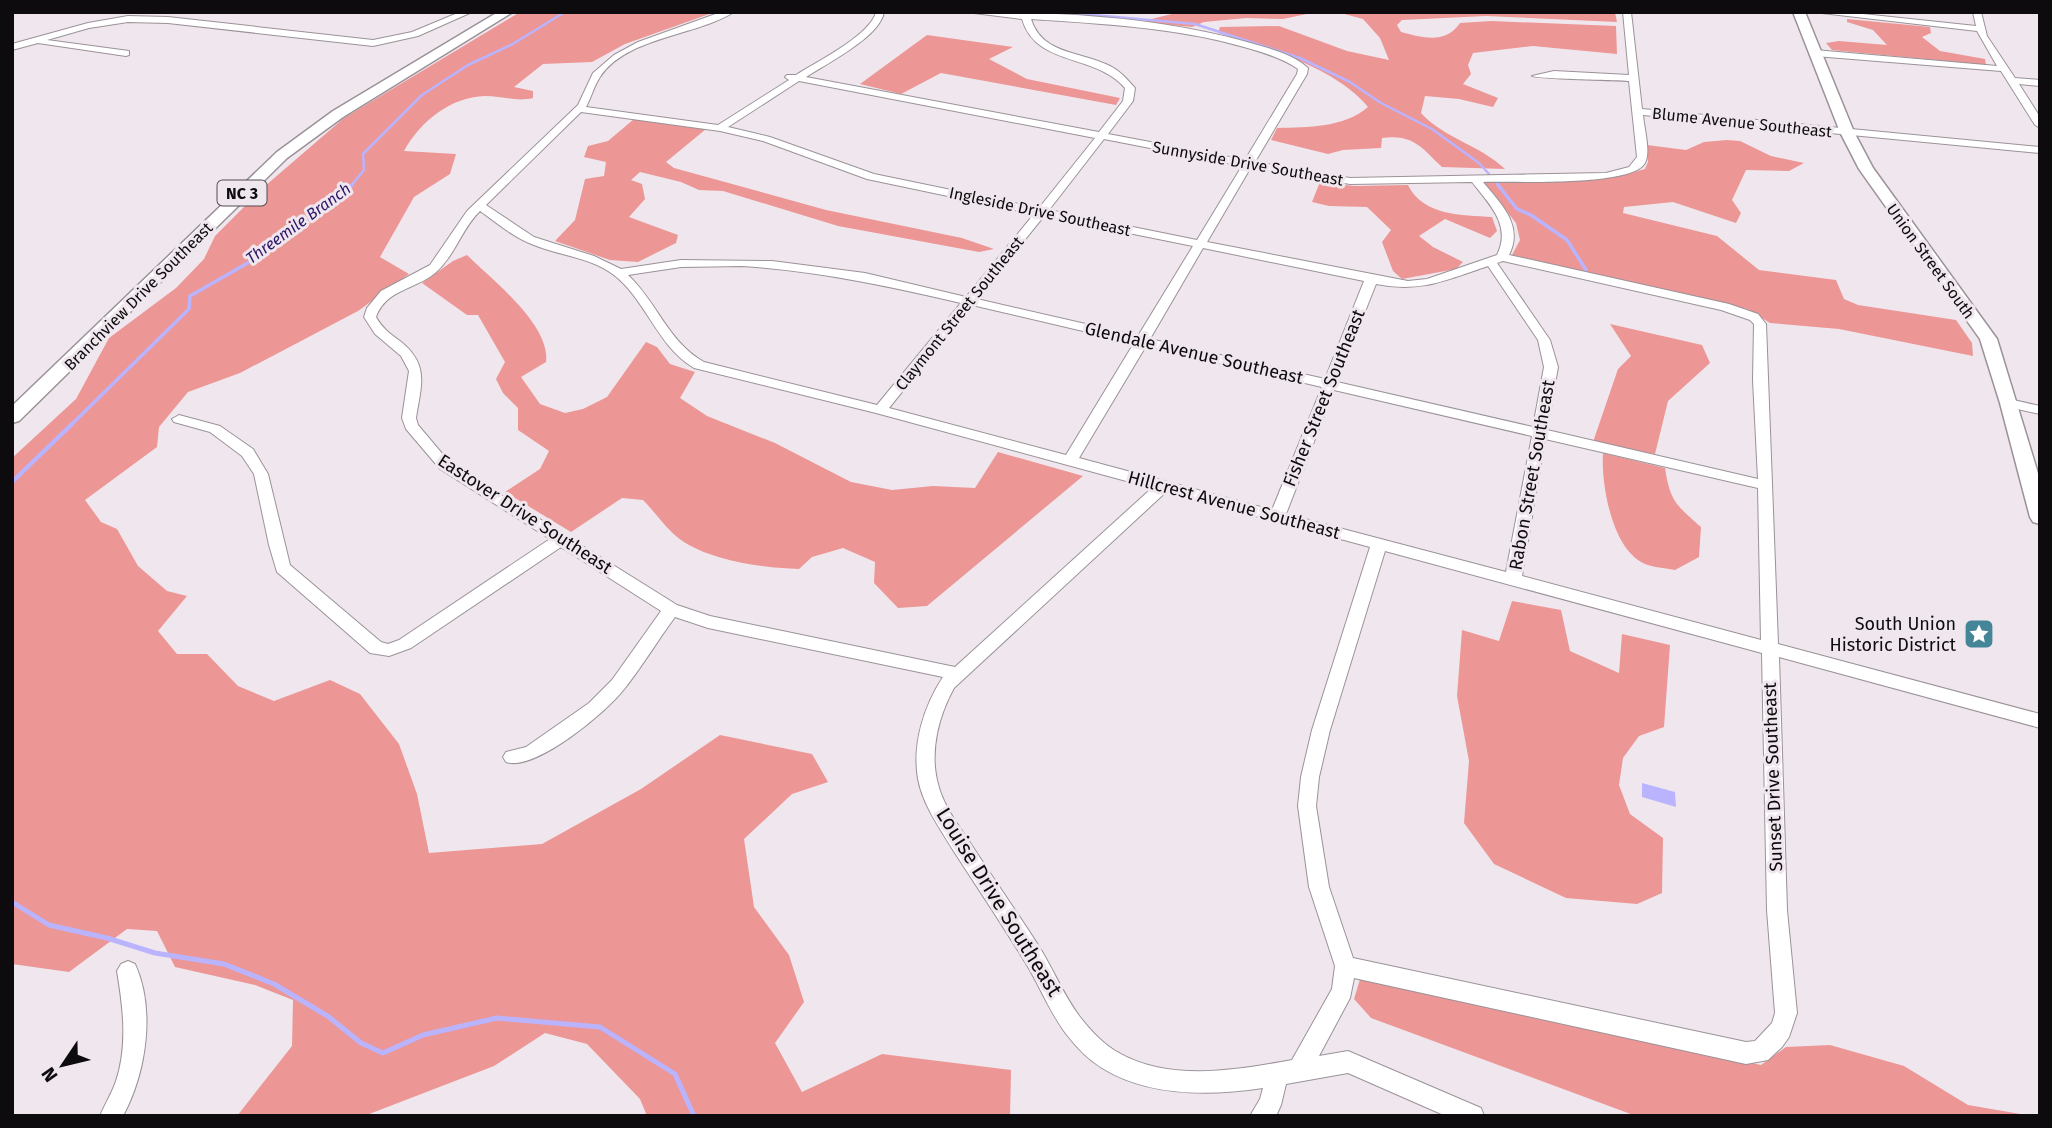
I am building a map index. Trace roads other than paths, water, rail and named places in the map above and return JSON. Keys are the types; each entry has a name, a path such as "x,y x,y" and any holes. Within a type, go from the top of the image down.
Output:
{"main road":[{"name":"Branchview Drive Southeast","path":"12,417 282,155 338,114 507,12"},
{"name":"Union Street South","path":"1799,12 1847,132 1877,187 1988,339 2009,403 2040,517"}],"street":[{"path":"12,47 100,23 142,19 358,43 382,42 414,36 468,12"},
{"name":"Eastover Drive Southeast","path":"730,12 641,44 617,57 596,75 579,108 456,230 437,266 390,290 377,301 370,317 373,325 406,351 414,364 416,371 411,426 445,466 671,609 708,622 958,674"},
{"path":"794,78 861,29 875,12"},
{"path":"715,127 863,36 879,18 880,12"},
{"path":"970,12 1146,25 1195,32 1240,42 1300,66 1302,74 1070,461"},
{"name":"Sunnyside Drive Southeast","path":"794,78 1350,181 1606,176 1632,170 1639,165 1642,157 1628,12"},
{"path":"1817,12 1980,29"},
{"path":"1977,12 1980,29 2040,125"},
{"name":"Claymont Street Southeast","path":"880,410 1128,101 1130,88 1125,79 1096,62 1045,48 1030,35 1026,18"},
{"path":"36,41 127,53"},
{"path":"1815,53 2006,69"},
{"path":"1537,76 1554,74 1634,78"},
{"path":"2013,81 2040,83"},
{"name":"Ingleside Drive Southeast","path":"579,108 715,127 766,139 872,177 1371,280 1419,284 1503,260"},
{"name":"Blume Avenue Southeast","path":"1638,112 2040,150"},
{"path":"1475,179 1510,226 1510,245 1503,260"},
{"name":"Hillcrest Avenue Southeast","path":"479,205 534,242 591,259 620,273 634,286 666,332 675,350 692,363 880,410 2040,721"},
{"name":"Rabon Street Southeast","path":"1503,260 1547,349 1551,367 1513,580"},
{"name":"Sunset Drive Southeast","path":"1345,966 1746,1053 1760,1052 1774,1039 1786,1013 1777,911 1760,324 1754,317 1725,307 1503,260"},
{"name":"Glendale Avenue Southeast","path":"620,273 674,262 750,262 830,270 970,299 1765,485"},
{"name":"Fisher Street Southeast","path":"1277,517 1371,280"},
{"path":"2009,403 2040,410"},
{"path":"179,419 199,421 218,429 252,458 260,473 276,550 283,568 376,648 389,650 405,645 560,540"},
{"name":"Louise Drive Southeast","path":"1163,486 958,674 938,699 933,713 927,771 930,791 954,834 1079,1033 1114,1063 1145,1075 1185,1082 1237,1080 1348,1062 1473,1116"},
{"path":"1261,1116 1342,991 1345,966 1319,887 1307,806 1310,777 1321,730 1380,544"},
{"path":"512,757 531,753 595,708 618,685 671,609"},
{"path":"111,1116 132,1067 135,1045 136,1016 128,971"}],"waterway":[{"name":"Threemile Branch","path":"351,186 364,170 363,154 422,95 468,65 511,45 565,12"},
{"path":"1059,12 1195,24 1300,58 1350,82 1381,103 1432,129 1479,163 1489,174"},
{"path":"1496,182 1500,187"},
{"path":"1498,185 1517,209 1531,215 1567,240 1586,270"},
{"name":"Threemile Branch","path":"70,426 189,309 190,296 265,253 351,186"},
{"name":"Threemile Branch","path":"12,482 72,424"},
{"path":"12,902 49,925 107,938 155,953 224,964 274,984 329,1017 361,1043 383,1053 423,1035 497,1018 600,1027 675,1074 694,1116"}],"place":[{"name":"South Union Historic District","path":"1979,634"}]}
